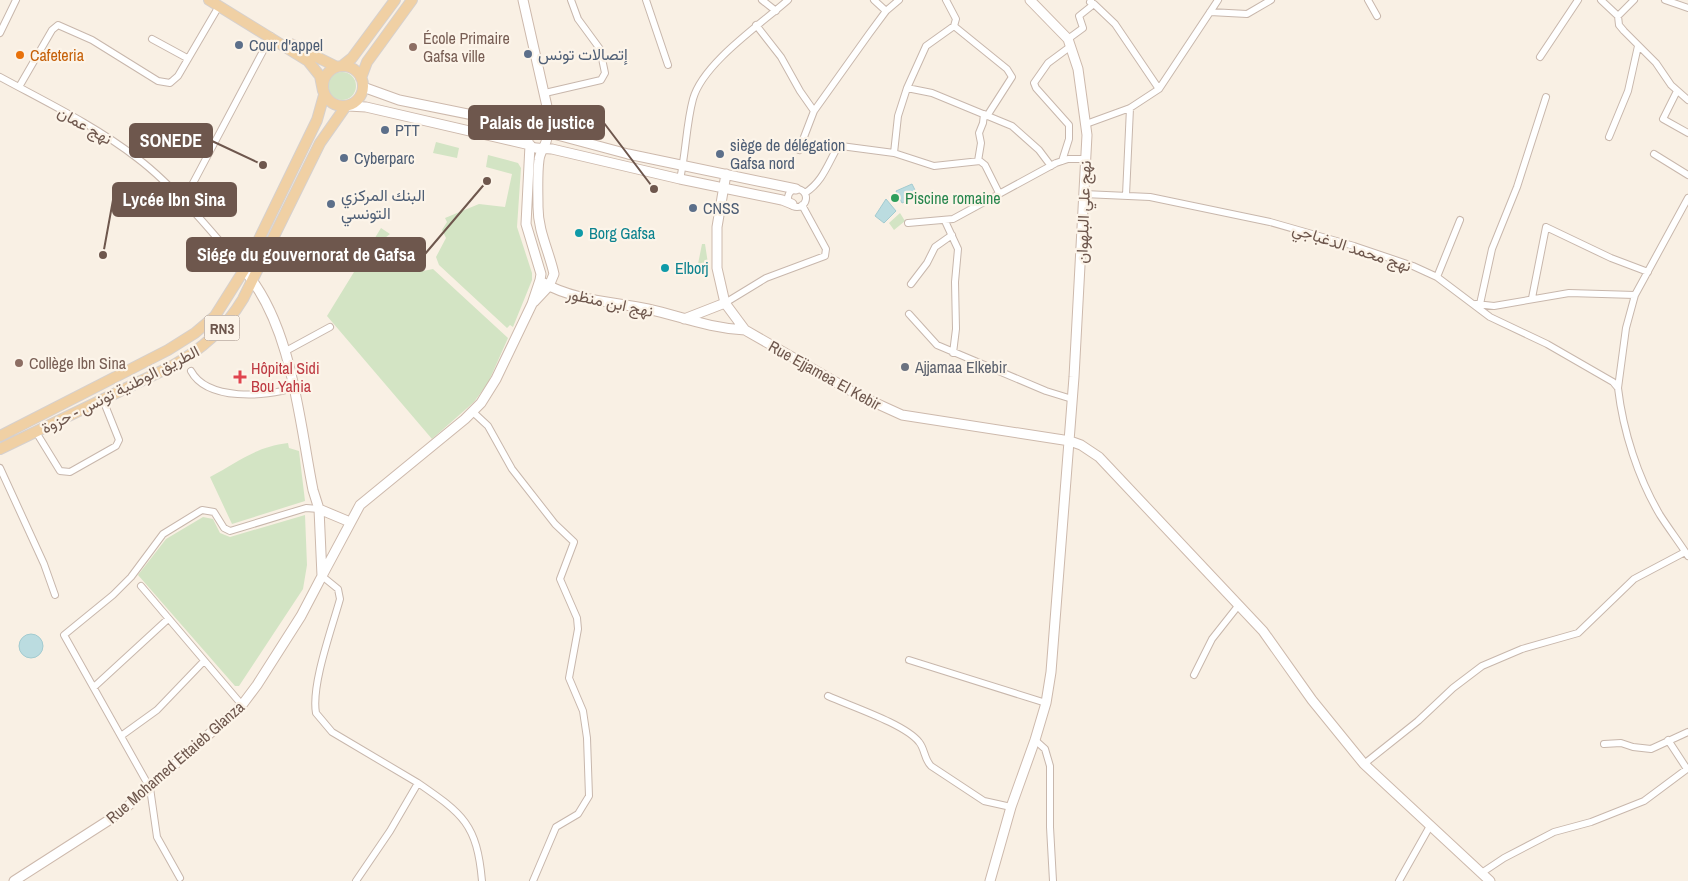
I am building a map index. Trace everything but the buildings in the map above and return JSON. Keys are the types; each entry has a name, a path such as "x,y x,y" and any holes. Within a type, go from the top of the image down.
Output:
{"main road":[{"path":"209,0 272,36 312,65 320,76 324,93 335,105 347,106 358,99 367,62 412,0"},
{"path":"324,93 325,76 352,58 395,0"},
{"path":"272,36 304,49 339,67 353,69 362,83"},
{"name":"الطريق الوطنية تونس - حزوة","path":"1,434 185,340 207,323 222,307 244,270 317,120 324,93"},
{"name":"الطريق الوطنية تونس - حزوة","path":"0,450 172,366 208,342 233,315 253,280 320,143 347,106"}],"street":[{"path":"0,33 16,0"},
{"path":"524,0 548,111 546,132 548,139 542,147 539,159 538,208 540,233 554,274 549,286 532,304"},
{"path":"545,93 601,80 605,74 606,68 600,49 578,19 572,0"},
{"path":"646,0 668,65"},
{"path":"762,0 776,10"},
{"path":"680,179 693,98 699,85 736,41 788,0"},
{"path":"874,0 886,11"},
{"path":"799,150 814,111 886,11 899,0"},
{"path":"894,153 898,116 907,88 926,46 954,26 956,20 946,0"},
{"name":"نهج علي البلهوان","path":"990,881 1011,807 1035,740 1046,702 1054,641 1070,441 1084,194 1086,124 1078,69 1070,42 1030,0"},
{"path":"1086,124 1130,108 1159,89 1218,0"},
{"path":"1210,12 1247,14 1271,0"},
{"path":"1368,0 1377,16"},
{"path":"1540,57 1578,0"},
{"path":"1601,0 1618,16 1624,32 1656,63 1677,91 1688,100"},
{"path":"1618,16 1634,0"},
{"path":"1664,0 1688,8"},
{"path":"1062,161 1069,139 1069,125 1034,83 1048,63 1082,28 1079,16 1091,1 1115,24 1159,89"},
{"path":"19,87 52,30 58,25 92,40 164,83 170,83 175,80 219,6"},
{"path":"756,26 781,57 800,92 814,111"},
{"path":"954,26 1001,64 1012,76 985,115 979,133 978,161"},
{"path":"183,202 272,36"},
{"path":"152,39 187,58"},
{"path":"1609,137 1628,91 1638,46"},
{"name":"نهج عمان","path":"0,76 131,153 183,202 244,270"},
{"path":"362,83 398,100 537,128 628,154 796,189 805,193"},
{"path":"907,88 932,93 1012,126 1039,150 1051,166"},
{"path":"1677,91 1663,119 1688,133"},
{"path":"1480,304 1492,250 1517,187 1546,97"},
{"path":"347,106 366,107 530,145 536,148 542,147 723,189 782,200 797,205 805,201 805,193"},
{"path":"1126,195 1130,108"},
{"path":"448,126 451,112"},
{"path":"488,136 492,120"},
{"path":"532,304 541,274 526,224 530,145 528,136 531,131 537,128"},
{"path":"805,193 822,178 837,148 841,146 894,153 934,166 978,161 985,165 999,192"},
{"path":"1654,154 1688,175"},
{"path":"908,223 953,219 999,192 1062,161 1074,158 1085,159"},
{"name":"Rue Ejjamea El Kebir","path":"726,174 716,246 717,268 725,303 746,330 858,395 902,414 1070,441 1087,448 1107,464 1263,631 1312,700 1364,764 1430,826 1483,872 1490,881"},
{"path":"684,319 725,303 766,278 824,256 826,249 797,205 789,200 789,194 796,189"},
{"name":"نهج محمد الدغباجي","path":"1084,194 1126,195 1173,201 1286,226 1354,246 1412,266 1437,277 1490,317 1547,344 1612,382 1618,388"},
{"path":"1364,764 1418,721 1453,688 1482,666 1522,649 1578,633 1634,579 1687,554 1660,514 1646,486 1632,452 1618,388 1626,328 1635,295 1688,198"},
{"path":"1437,277 1460,220"},
{"path":"945,221 958,249 955,282 956,329 953,353"},
{"path":"1532,298 1546,227 1611,258 1648,272"},
{"path":"912,284 935,248 952,235"},
{"path":"244,270 253,280 268,305 284,352 313,490 319,509 322,576 338,589 340,599 316,694 316,713 332,732 418,783 456,810 467,824 477,846 482,881"},
{"name":"نهج ابن منظور","path":"540,280 563,293 620,303 704,326 746,330"},
{"path":"1472,304 1494,306 1569,293 1635,295"},
{"name":"Rue Mohamed Ettaieb Glanza","path":"19,880 96,830 150,788 242,705 301,616 360,505 372,493 473,412 493,385 532,304"},
{"path":"908,314 931,341 953,353 1072,399"},
{"path":"284,352 330,327"},
{"path":"191,371 200,382 237,394 256,396 293,388"},
{"path":"36,432 60,471 70,472 116,446 119,440 103,400"},
{"path":"473,412 488,426 512,469 555,524 574,542 560,579 577,618 578,629 570,678 583,711 587,738 589,796 578,814 556,827 532,881"},
{"path":"0,468 44,564 55,595"},
{"path":"180,878 157,837 150,788 64,635 119,589 163,534 206,510 214,512 224,528 230,531 306,508 319,509 350,522"},
{"path":"140,586 242,705"},
{"path":"1194,675 1212,639 1238,606"},
{"path":"94,687 168,619"},
{"path":"909,660 1046,702"},
{"path":"121,736 157,710 204,661"},
{"path":"828,696 902,729 918,741 926,761 931,766 984,801 1011,807"},
{"path":"1604,744 1621,743 1651,749 1688,732"},
{"path":"1035,740 1045,749 1050,766 1053,881"},
{"path":"1483,872 1504,858 1554,832 1620,811 1644,801 1664,788 1687,768 1668,740"},
{"path":"356,881 390,831 418,783"},
{"path":"1399,881 1430,826"}],"green space":[{"path":"342,72 352,76 356,86 352,96 342,100 332,96 328,86 332,76"},
{"path":"436,142 459,148 457,158 433,153"},
{"path":"488,155 518,163 521,168 517,227 532,273 532,280 513,327 510,325 507,328 439,265 436,257 446,238 442,230 447,222 445,218 479,204 505,207 512,174 486,167"},
{"path":"900,213 905,221 894,230 889,223"},
{"path":"381,228 390,234 376,245 371,261 423,271 433,269 508,338 488,383 474,402 432,439 327,316"},
{"path":"702,244 705,244 709,270 696,274"},
{"path":"288,443 289,448 299,451 305,501 232,524 210,477 256,452"},
{"path":"305,515 307,565 303,589 239,686 235,686 138,575 166,539 203,517 213,519 220,533 230,537"}],"water":[{"path":"912,184 918,196 902,203 896,191"},
{"path":"886,199 896,211 884,223 875,216"},
{"path":"31,634 36,635 42,641 42,651 36,657 31,658 26,657 20,651 19,646 20,641 26,635"}],"place":[{"name":"Cour d'appel","path":"239,45"},
{"name":"École Primaire Gafsa ville","path":"413,47"},
{"name":"إتصالات تونس","path":"528,54"},
{"name":"Cafeteria","path":"20,55"},
{"name":"PTT","path":"385,130"},
{"name":"siège de délégation Gafsa nord","path":"720,154"},
{"name":"Cyberparc","path":"344,158"},
{"name":"SONEDE","path":"263,165"},
{"name":"Siége du gouvernorat de Gafsa","path":"487,181"},
{"name":"Palais de justice","path":"654,189"},
{"name":"Piscine romaine","path":"895,198"},
{"name":"البنك المركزي التونسي","path":"331,204"},
{"name":"CNSS","path":"693,208"},
{"name":"Borg Gafsa","path":"579,233"},
{"name":"Lycée Ibn Sina","path":"103,255"},
{"name":"Elborj","path":"665,268"},
{"name":"Collège Ibn Sina","path":"19,363"},
{"name":"Ajjamaa Elkebir","path":"905,367"},
{"name":"Hôpital Sidi Bou Yahia","path":"240,377"}]}
